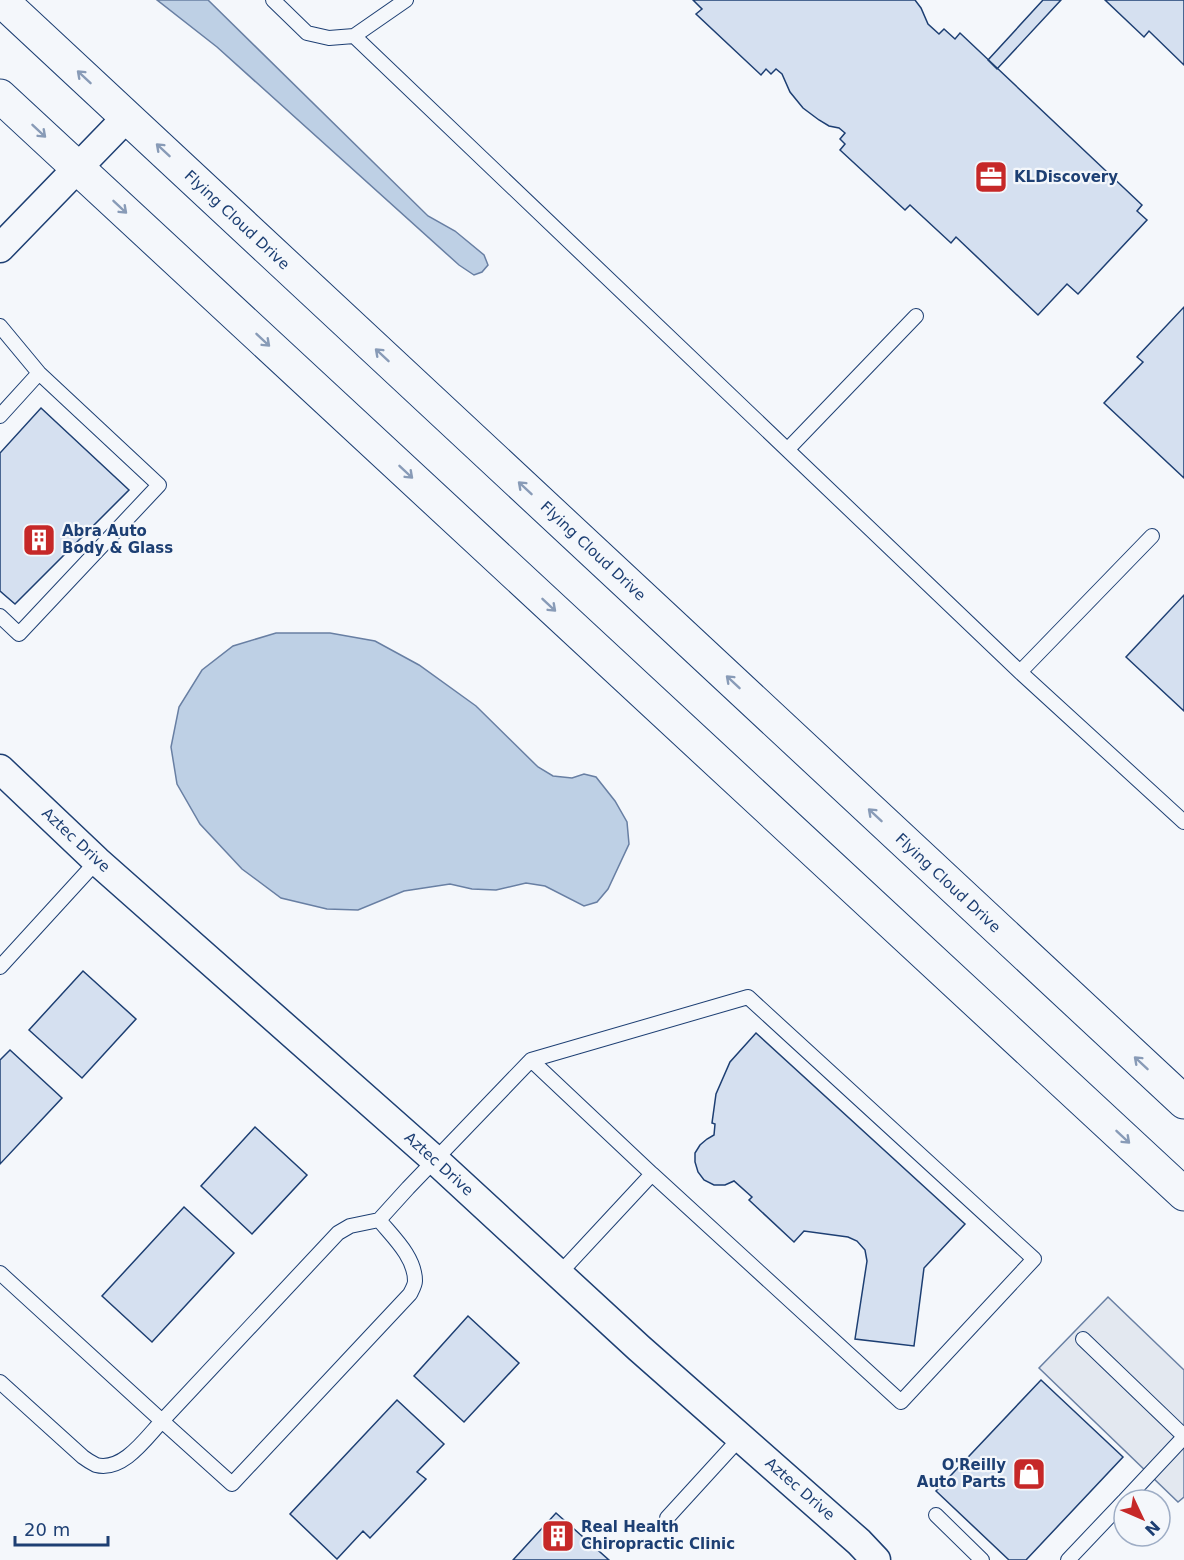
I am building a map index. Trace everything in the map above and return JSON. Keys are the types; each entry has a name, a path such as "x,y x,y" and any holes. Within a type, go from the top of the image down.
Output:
{"main road":[{"name":"Flying Cloud Drive","path":"1,0 1184,1102"},
{"path":"0,96 1184,1194"}],"street":[{"path":"0,248 127,117"},
{"name":"Aztec Drive","path":"0,770 97,861 435,1160 639,1348 859,1542 876,1560"}],"lane":[{"path":"273,0 307,33 329,38 354,36 406,0"},
{"path":"354,36 1020,672 1184,822"},
{"path":"788,450 916,316"},
{"path":"0,326 39,373 159,485 19,634 0,616"},
{"path":"0,416 39,373"},
{"path":"1020,672 1152,536"},
{"path":"0,967 97,861"},
{"path":"0,1382 83,1458 106,1466 117,1464 128,1457 338,1233 350,1226 379,1220 531,1060 748,997 1034,1259 901,1402 531,1060"},
{"path":"559,1275 652,1174"},
{"path":"0,1273 232,1484 411,1294 415,1282 412,1264 397,1241 379,1220"},
{"path":"1083,1339 1184,1437 1136,1488"},
{"path":"668,1518 741,1437"},
{"path":"1068,1560 1112,1514"},
{"path":"936,1515 982,1560"}],"shaded area":[{"path":"1108,1297 1184,1370 1184,1497 1178,1502 1172,1496 1172,1488 1163,1488 1039,1368"}],"water":[{"path":"157,0 208,0 428,216 455,231 484,255 488,265 482,272 474,275 459,265 217,47"},
{"path":"276,633 330,633 375,641 419,665 476,706 538,767 553,776 572,778 584,774 596,777 615,801 627,822 629,844 608,889 597,902 584,906 545,886 526,883 496,890 472,889 450,884 404,891 358,910 327,909 281,898 242,869 200,824 177,784 171,747 179,707 202,670 233,646"}],"building":[{"name":"KLDiscovery","path":"693,0 915,0 928,24 939,34 944,29 955,39 960,33 1142,205 1137,211 1147,220 1078,294 1067,284 1038,315 956,237 951,243 910,205 905,210 840,150 845,144 840,139 845,133 839,128 829,126 803,108 790,92 782,74 776,69 771,74 766,69 761,75 696,14 702,9"},
{"path":"1043,0 1061,0 997,69 988,60"},
{"path":"1105,0 1184,0 1184,65 1149,31 1144,37"},
{"path":"1184,307 1184,478 1104,403 1143,362 1137,357"},
{"name":"Abra Auto Body & Glass","path":"41,408 129,490 15,604 0,591 0,453"},
{"path":"1184,595 1184,711 1126,657"},
{"path":"83,971 136,1019 82,1078 29,1030"},
{"path":"756,1033 965,1224 924,1268 914,1346 855,1339 867,1261 865,1250 857,1241 848,1237 804,1231 794,1242 749,1200 752,1197 734,1181 725,1185 714,1185 704,1180 698,1172 695,1153 700,1145 714,1135 715,1124 712,1123 716,1094 730,1062"},
{"path":"10,1050 62,1098 0,1164 0,1060"},
{"path":"255,1127 307,1175 252,1234 201,1186"},
{"path":"184,1207 234,1253 152,1342 102,1296"},
{"path":"468,1316 519,1363 464,1422 414,1376"},
{"name":"O'Reilly Auto Parts","path":"1041,1380 1123,1457 1026,1560 1009,1560 936,1491"},
{"path":"397,1400 444,1444 417,1472 426,1479 370,1538 363,1531 337,1559 290,1514"},
{"name":"Real Health Chiropractic Clinic","path":"556,1513 609,1560 513,1560"}],"place":[{"name":"KLDiscovery","path":"991,177"},
{"name":"Abra Auto Body & Glass","path":"39,540"},
{"name":"O'Reilly Auto Parts","path":"1029,1474"},
{"name":"Real Health Chiropractic Clinic","path":"558,1536"}]}
